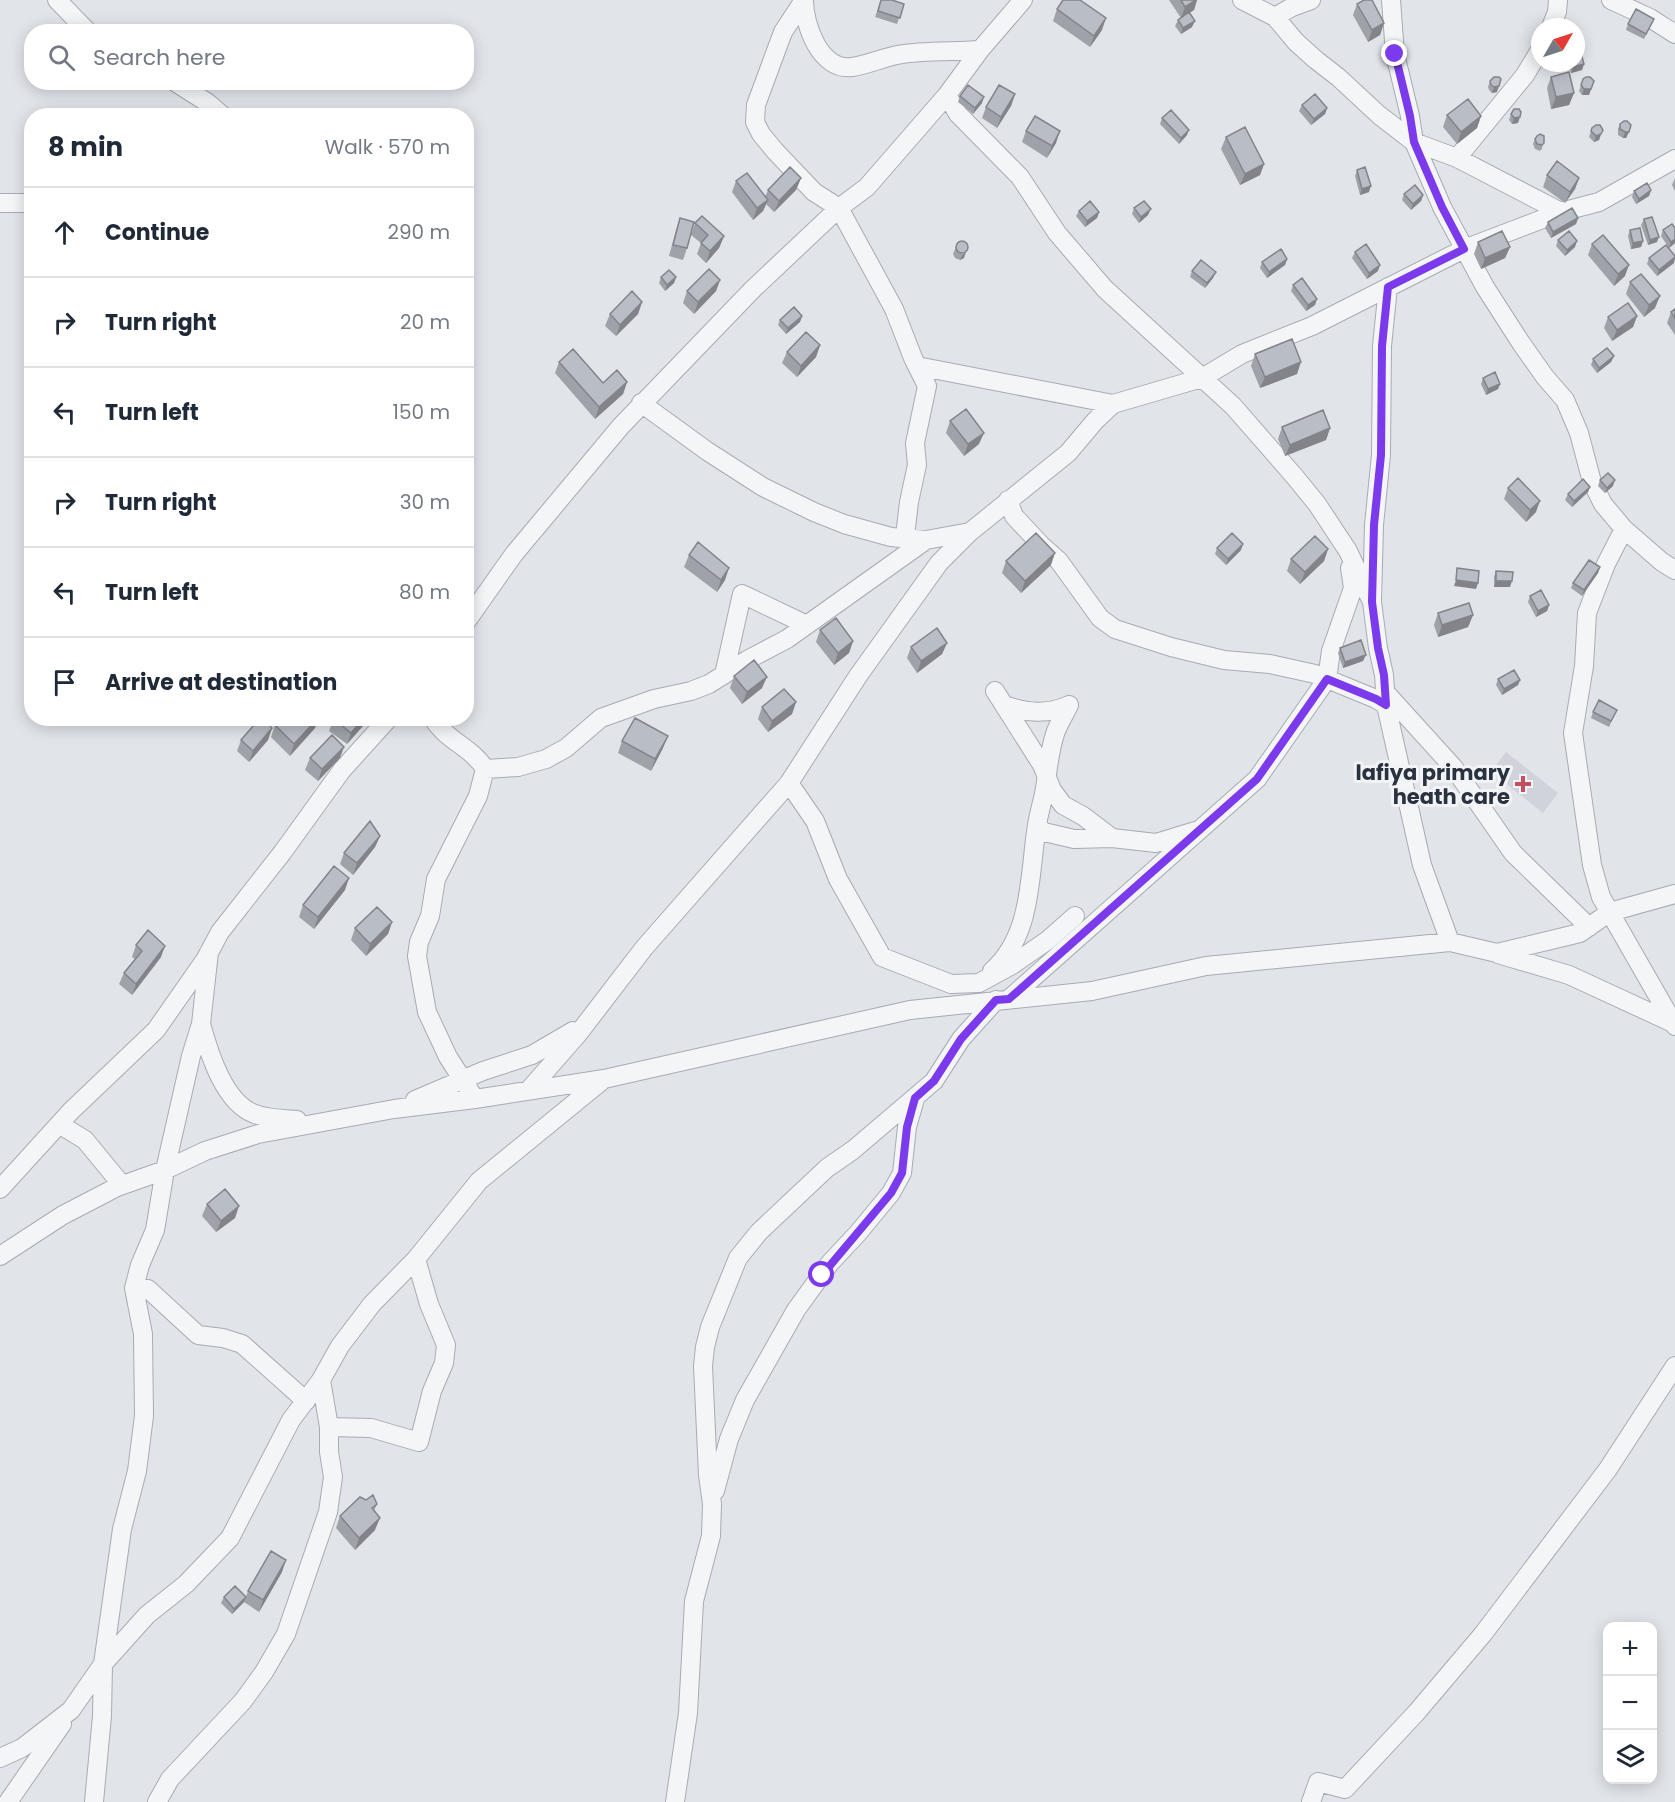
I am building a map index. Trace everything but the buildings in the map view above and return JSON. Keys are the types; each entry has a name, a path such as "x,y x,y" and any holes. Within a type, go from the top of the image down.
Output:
{"street":[{"path":"57,0 80,24"},
{"path":"804,0 804,15 808,28 822,54 831,63 850,68 897,55 980,50"},
{"path":"804,0 783,32 756,105 755,122 760,134 774,151 814,192 839,208 894,309 927,386 926,401 915,443 917,465 909,502 905,537"},
{"path":"474,611 514,554 641,403 753,289 839,208 867,187 947,95 980,50 1023,0"},
{"path":"1242,0 1275,17 1296,42 1316,60 1414,142 1458,158 1561,212"},
{"path":"1275,17 1311,0"},
{"path":"1391,0 1395,54 1414,142 1442,207 1464,249 1521,343 1565,400 1579,433 1592,482 1603,504 1624,529 1662,562 1675,570"},
{"path":"1555,18 1558,0"},
{"path":"1611,0 1650,18 1675,34"},
{"path":"1458,158 1531,65"},
{"path":"188,90 214,108"},
{"path":"947,95 958,114 1020,177 1057,233 1105,289 1233,406 1289,469 1317,504 1348,551 1372,602"},
{"path":"917,366 1113,404 1202,378 1242,354 1312,326 1464,249 1561,212 1599,202 1675,159"},
{"path":"0,203 24,202"},
{"path":"1388,287 1382,346 1381,455 1374,525 1372,602 1386,699 1422,865 1450,942"},
{"path":"641,403 706,452 763,487 844,524 891,537 926,540 970,532"},
{"path":"528,1091 595,1012 644,948 789,783 858,676 939,563 970,532 1068,453 1113,404"},
{"path":"1008,500 1014,516 1059,561 1100,618 1115,629 1171,647 1224,660 1292,668 1376,699 1386,699 1454,768 1513,853 1589,927"},
{"path":"1624,529 1606,564 1587,613 1584,666 1573,733 1592,866 1601,897 1674,1024"},
{"path":"485,769 518,767 546,759 566,748 600,718 654,699 691,691 709,684 787,639 926,540"},
{"path":"675,1802 688,1713 694,1601 711,1536 712,1504 708,1475 703,1366 705,1347 710,1327 738,1258 759,1232 827,1168 853,1150 934,1081 961,1039 1002,999 1257,779 1327,679 1331,651 1353,588 1348,551"},
{"path":"724,675 742,594 807,625"},
{"path":"980,982 1000,964 1011,948 1022,923 1030,891 1037,826 1046,777 1055,732 1069,705 1048,712 1025,711 999,698 1042,765 1046,777 1052,790 1063,805 1083,816 1112,838"},
{"path":"0,1188 59,1124 156,1030 220,932 282,853 342,770 382,726"},
{"path":"441,726 461,746 479,758 485,769 478,796 436,879 430,916 419,942 417,956 427,1012 448,1057 475,1099"},
{"path":"789,783 815,821 838,879 882,957 951,984 980,982 1021,959 1048,940 1075,915"},
{"path":"1037,826 1044,832 1074,839 1112,838 1156,843 1200,830"},
{"path":"1497,953 1580,933 1610,912 1675,894"},
{"path":"0,1256 63,1215 122,1185 165,1170 205,1151 258,1134 394,1109 604,1079 910,1010 1092,991 1206,966 1450,942 1497,953 1569,975 1674,1024"},
{"path":"94,1802 102,1716 103,1664 122,1529 137,1471 144,1416 143,1334 134,1288 140,1265 155,1230 165,1170 190,1056 201,1024 209,952"},
{"path":"394,1109 462,1080 532,1055 566,1036 595,1012"},
{"path":"201,1024 209,1054 224,1085 241,1105 255,1114 315,1122"},
{"path":"8,1802 103,1664 147,1615 186,1584 230,1538 291,1420 321,1380 340,1346 372,1304 416,1259 479,1181 604,1079"},
{"path":"712,1504 729,1438 741,1409 796,1310 830,1263 891,1193 902,1173 907,1127 915,1098"},
{"path":"59,1124 85,1140 122,1185"},
{"path":"329,1427 371,1428 419,1442 432,1391 444,1363 446,1345 429,1304 416,1259"},
{"path":"134,1288 148,1289 198,1335 224,1338 242,1344 306,1401"},
{"path":"1311,1802 1318,1782 1345,1789 1416,1713 1483,1634 1608,1469 1675,1366"},
{"path":"158,1802 170,1779 243,1701 264,1672 286,1634 328,1512 333,1477 329,1427 321,1380"},
{"path":"0,1758 22,1748 71,1710"}],"shaded area":[{"path":"1506,752 1558,793 1543,813 1491,772"}],"place":[{"name":"lafiya primary heath care","path":"1523,784"}],"route":[{"path":"822,1275 891,1193 902,1173 907,1127 915,1098 934,1081 961,1039 996,1000 1009,999 1257,779 1327,679 1386,705 1384,675 1372,602 1374,525 1381,455 1382,346 1388,287 1464,249 1442,207 1414,142 1395,54"}]}
